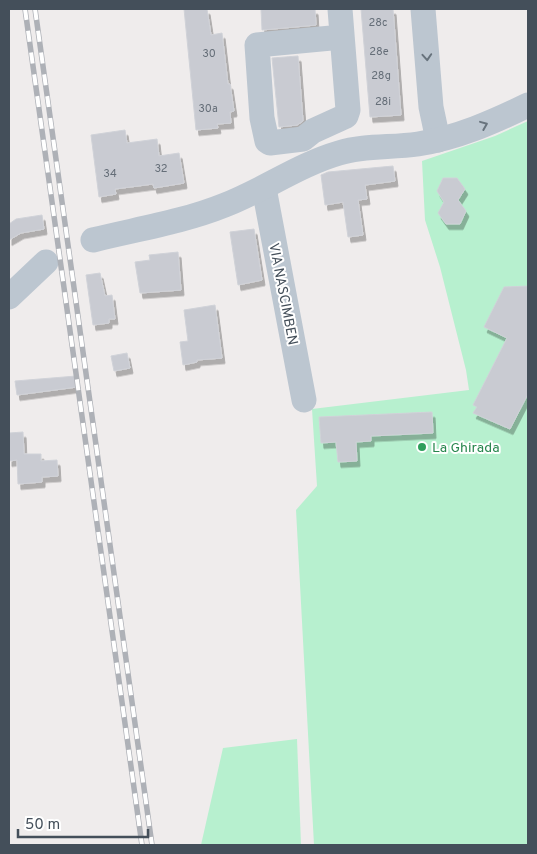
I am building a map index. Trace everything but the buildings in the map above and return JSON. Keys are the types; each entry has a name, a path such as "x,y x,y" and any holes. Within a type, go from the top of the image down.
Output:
{"street":[{"path":"340,9 342,37 346,116 312,131 303,140 270,143 267,141 262,118 256,45 342,37"},
{"path":"423,9 431,107 438,140"},
{"path":"93,240 202,213 264,188 298,169 339,152 373,146 417,144 438,140 469,131 528,105"},
{"name":"VIA NASCIMBEN","path":"264,188 304,400"},
{"path":"9,297 46,262"}],"green space":[{"name":"La Ghirada","path":"528,121 528,845 314,845 296,510 317,486 312,409 469,390 466,370 440,267 425,220 422,161 495,136"},
{"path":"297,739 301,845 201,845 223,748"}],"railway":[{"path":"25,9 142,845"},
{"path":"35,9 152,845"}],"place":[{"name":"La Ghirada","path":"422,447"}]}
